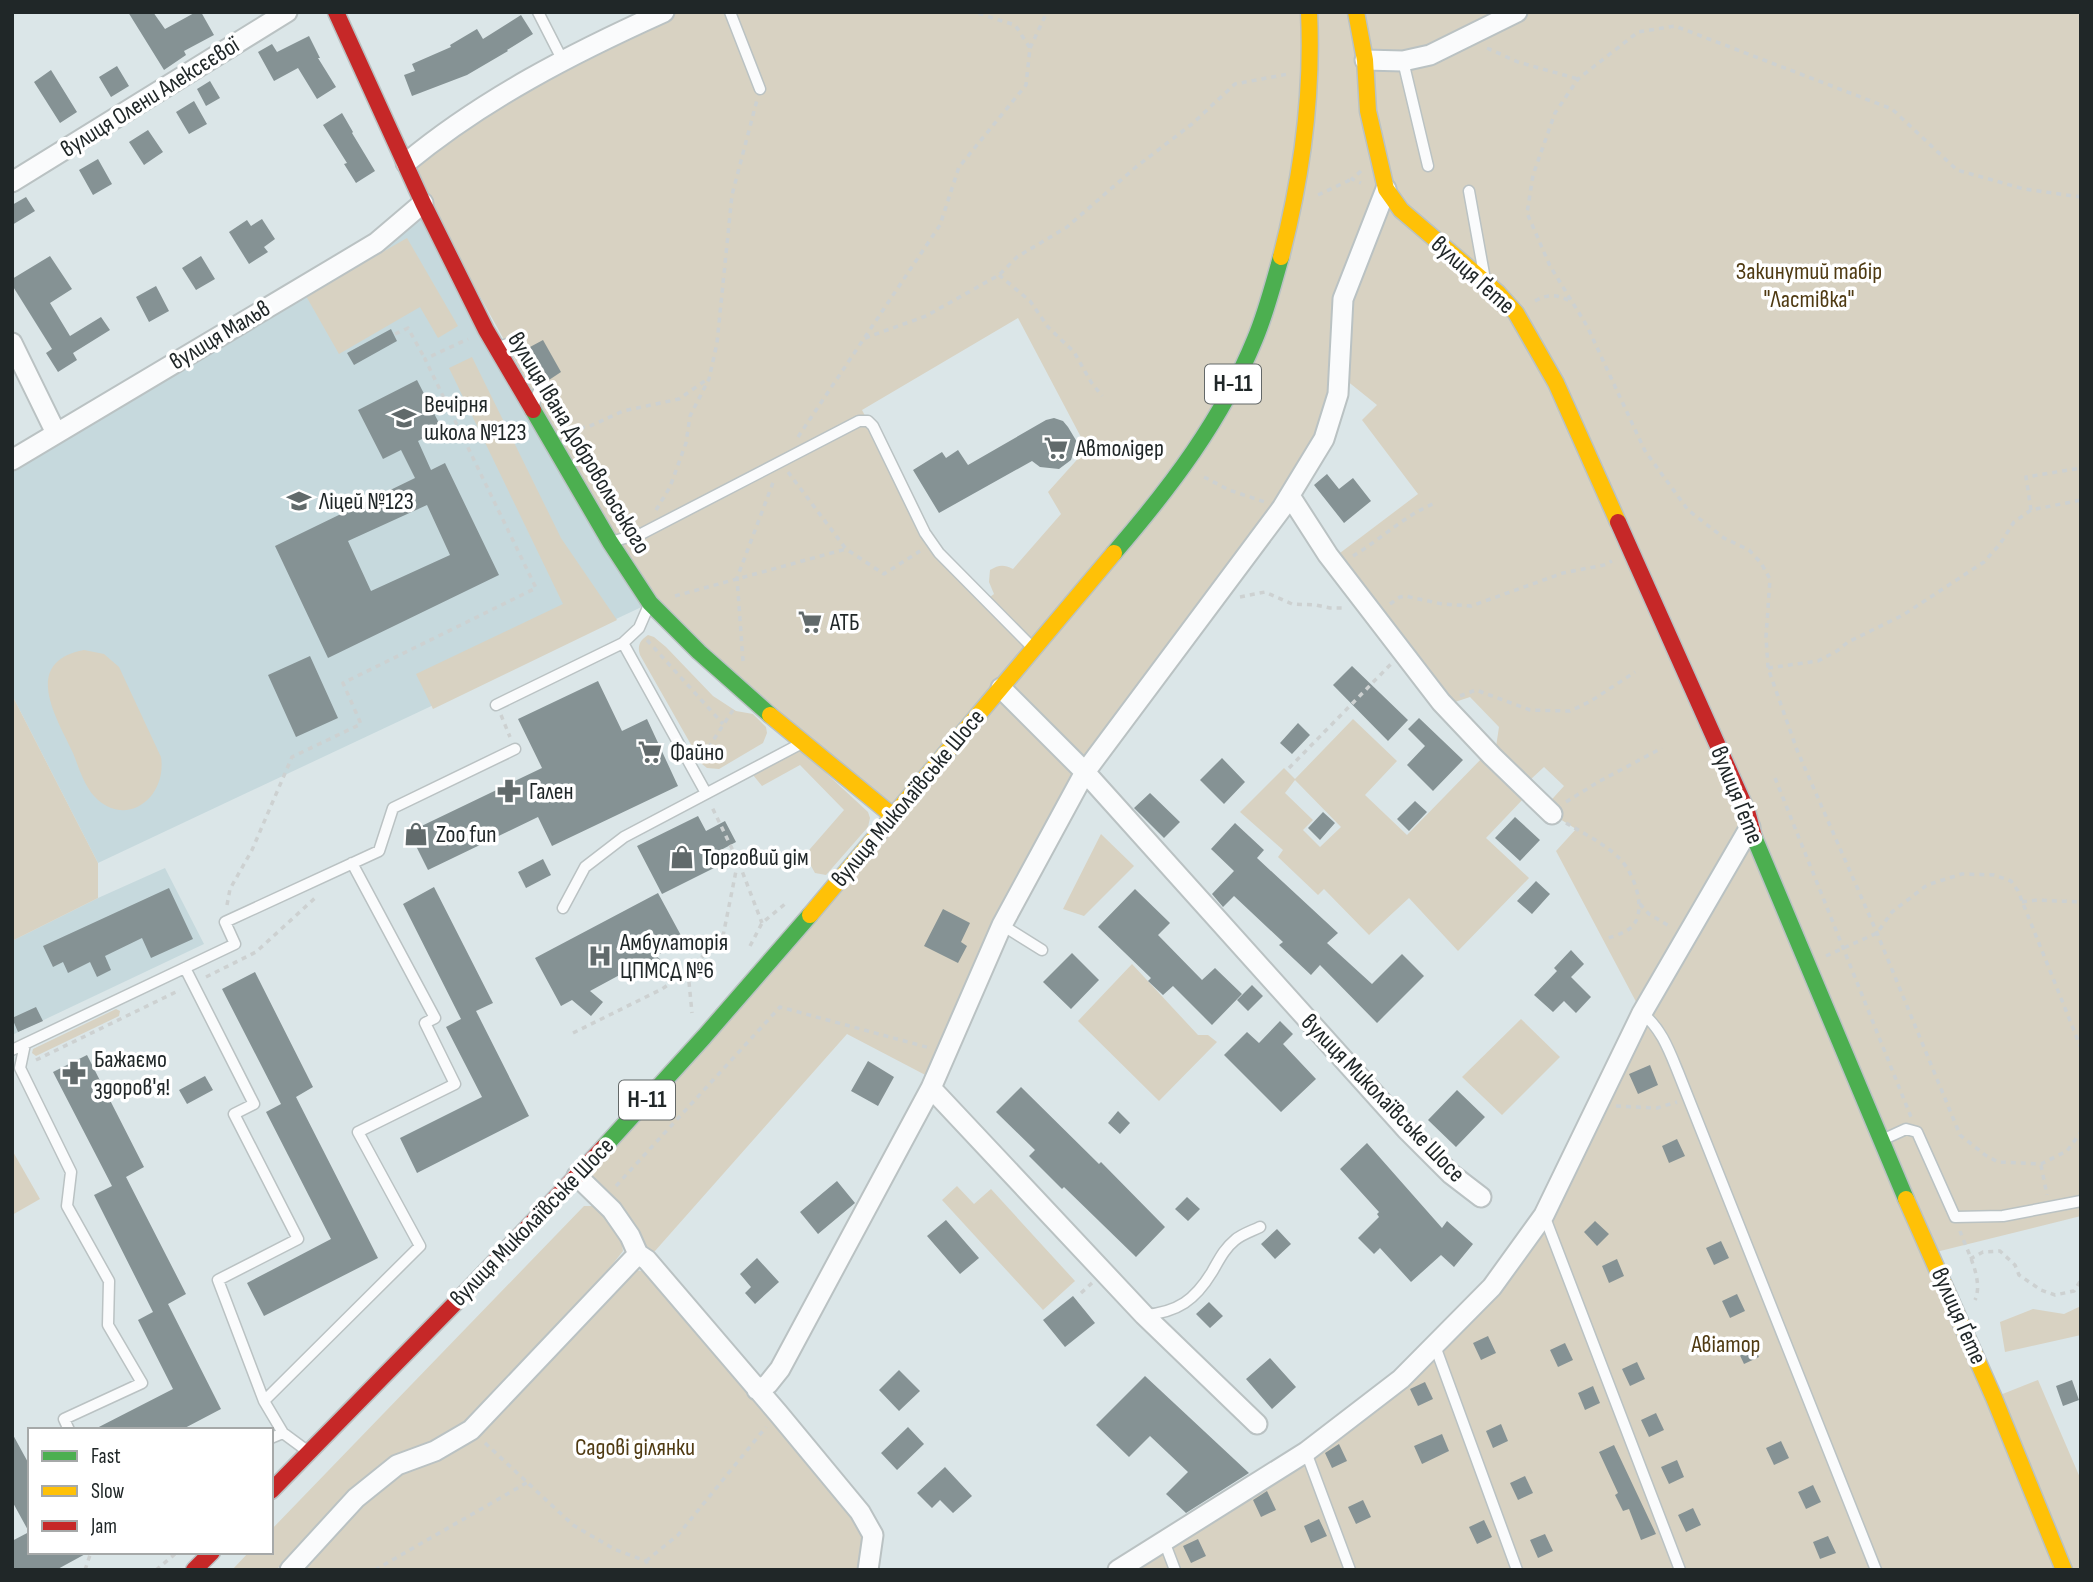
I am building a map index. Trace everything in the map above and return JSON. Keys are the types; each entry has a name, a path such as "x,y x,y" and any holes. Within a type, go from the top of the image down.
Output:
{"street":[{"name":"вулиця Олени Алексєєвої","path":"12,182 288,12"},
{"name":"вулиця Івана Добровольського","path":"336,12 423,202 495,347 544,433 650,603 745,693 893,816"},
{"path":"406,163 493,100 563,61 664,12"},
{"name":"вулиця Миколаївське Шосе","path":"273,1489 577,1176 740,996 1184,467 1225,401 1251,348 1269,298 1293,204 1307,124 1311,69 1309,12"},
{"name":"вулиця Ґете","path":"1356,12 1365,60 1368,111 1386,189 1401,210 1485,281 1516,313 1556,383 1747,811 1750,827 1807,965 1958,1314 2064,1570"},
{"path":"1365,60 1403,61 1430,55 1517,12"},
{"path":"757,1390 768,1384 780,1369 931,1088 1002,925 1085,772 1286,502 1324,439 1338,394 1343,299 1386,189"},
{"name":"вулиця Мальв","path":"12,460 376,243 423,202"},
{"path":"12,344 56,433"},
{"path":"1286,502 1402,653 1480,748 1552,814"},
{"name":"вулиця Миколаївське Шосе","path":"1001,688 1085,772 1406,1129 1451,1174 1481,1198"},
{"path":"1118,1570 1306,1452 1401,1379 1492,1287 1544,1215 1642,1013 1750,827"},
{"path":"931,1088 1144,1315 1257,1424"},
{"path":"577,1176 612,1210 630,1236 638,1254 647,1260 860,1512 873,1535 868,1570"},
{"path":"290,1570 356,1498 397,1465 435,1451 471,1430 638,1254"},
{"path":"194,1570 210,1554"}],"lane":[{"path":"538,12 563,61"},
{"path":"730,12 760,89"},
{"path":"1403,61 1428,166"},
{"path":"1469,191 1485,281"},
{"path":"610,542 643,533 859,421 868,421 873,426 925,533 939,553 1033,648"},
{"path":"496,705 623,643 639,628 650,603"},
{"path":"623,643 706,793"},
{"path":"563,908 585,867 624,837 803,743"},
{"path":"12,1050 235,944 225,922 379,851 393,808 515,749"},
{"path":"264,1401 420,1246 358,1132 455,1084 425,1023 435,1018 352,863"},
{"path":"1002,925 1042,950"},
{"path":"185,968 254,1104 234,1114 298,1239 218,1280 264,1401 282,1433 309,1452"},
{"path":"1642,1013 1652,1021 1663,1037 1876,1570"},
{"path":"25,1044 20,1068 71,1172 67,1206 109,1281 108,1325 142,1383 64,1419 68,1428"},
{"path":"1881,1141 1906,1129 1917,1132 1955,1217 2003,1216 2081,1201"},
{"path":"1544,1215 1680,1570"},
{"path":"1144,1315 1163,1313 1183,1305 1199,1291 1222,1255 1236,1239 1260,1227"},
{"path":"1435,1346 1517,1570"},
{"path":"273,1436 282,1433"},
{"path":"1306,1452 1350,1570"},
{"path":"1163,1540 1175,1570"}],"path":[{"path":"974,12 1015,25 1030,48"},
{"path":"692,767 700,761 745,693 737,578 780,462 940,225 959,167 1026,85 1030,48 1047,12"},
{"path":"2081,198 2024,189 1957,170 1892,109 1675,26 1638,32 1578,79 1555,113 1533,175 1527,213 1550,266 1587,326 1645,451 1688,510 1724,538 1749,551 1761,563 1770,579 1766,637 1768,668 1797,750 1877,933 1960,1135 1998,1162 2041,1164 2067,1151 2081,1132"},
{"path":"1466,38 1518,62 1578,79"},
{"path":"863,339 926,316 999,275 1017,257 1067,227 1136,167 1192,124 1235,84 1311,69"},
{"path":"643,533 670,487 686,443 690,416 709,379 717,343 732,195 760,89"},
{"path":"1293,204 1352,179"},
{"path":"999,275 1030,300 1048,327 1074,352 1102,396"},
{"path":"1523,324 1528,308 1543,296 1561,296 1572,302"},
{"path":"226,911 230,889 253,850 292,757 361,724 343,683 536,589 408,328 395,334"},
{"path":"425,359 486,330"},
{"path":"544,433 588,427 624,411 679,399 709,379"},
{"path":"780,462 846,549 884,574 934,543"},
{"path":"1184,467 1229,489 1286,502"},
{"path":"2031,510 2025,477 2081,468"},
{"path":"1768,668 1818,662 1848,642 1903,615 1984,562 2014,522 2031,510 2081,500"},
{"path":"1336,566 1373,545 1419,510 1433,504"},
{"path":"650,603 846,549"},
{"path":"1375,617 1405,596 1442,604 1471,606 1563,573 1604,565 1630,551"},
{"path":"1217,596 1229,601 1265,593 1292,604 1330,608 1354,605 1362,599"},
{"path":"1289,768 1402,653"},
{"path":"1441,702 1476,690 1530,710 1570,711 1591,701 1635,672"},
{"path":"496,705 515,749"},
{"path":"1662,748 1598,782 1552,814 1619,856 1630,872 1640,904 1649,914 1686,936"},
{"path":"1775,778 1917,1132"},
{"path":"706,793 738,861 762,923"},
{"path":"573,1033 662,989 688,971 723,936 738,861"},
{"path":"1807,965 1877,933 1892,912 1927,885 1962,874 1994,875 2011,881 2022,902 2081,1048"},
{"path":"2022,902 2081,902"},
{"path":"1608,938 1630,928 1636,921 1640,904"},
{"path":"688,971 692,1019"},
{"path":"602,1201 780,1007 945,1052"},
{"path":"1590,1119 1602,1108 1657,1108 1689,1099"},
{"path":"2041,1164 2046,1190"},
{"path":"1955,1217 1979,1292 1972,1307 1958,1314"},
{"path":"1970,1259 1983,1252 2000,1251 2015,1265 2019,1275 2041,1290 2054,1295 2074,1291 2081,1280"},
{"path":"646,1561 678,1535 778,1413"},
{"path":"471,1430 573,1525 614,1549 646,1561 651,1570"},
{"path":"376,1570 528,1482"},
{"path":"156,1570 174,1554"}],"shaded area":[{"name":"Ліцей №123","path":"423,203 650,603 98,863 12,695 12,460"},
{"path":"165,868 204,944 12,1035 12,941"}],"green space":[{"path":"664,12 2081,12 2081,1216 1932,1253 1995,1397 2038,1380 2081,1480 2081,1570 1118,1570 1401,1379 1544,1215 1642,1013 1556,851 1576,829 1545,807 1564,786 1544,767 1530,780 1496,747 1499,727 1470,697 1452,703 1369,597 1340,553 1418,494 1362,420 1377,405 1341,376 1324,439 1085,772 933,1079 847,1034 647,1260 577,1176 893,816 650,603 406,163 440,135","holes":["1018,318 1083,441 1083,453 1048,492 1061,514 1013,569 1001,566 990,570 989,582 994,594 986,600 925,532 862,410"]},
{"path":"407,238 458,326 438,338 420,307 339,354 306,296"},
{"path":"472,357 561,538 617,620 433,709 416,674 563,604 449,368"},
{"path":"648,635 666,647 713,696 736,711 753,714 766,727 763,743 719,769 707,768 702,764 640,655 640,644"},
{"path":"84,650 104,654 119,667 161,757 158,784 152,795 133,809 110,808 93,795 52,708 48,678 53,666 65,656"},
{"path":"12,695 98,863 98,898 12,941"},
{"path":"1353,719 1397,761 1365,795 1407,835 1484,756 1525,797 1486,838 1529,878 1458,951 1409,898 1369,935 1324,889 1318,895 1278,857 1283,850 1240,812 1284,768 1295,779","holes":["1295,780 1341,827 1320,847 1303,830 1313,820 1285,793"]},
{"path":"801,750 868,812 870,818 868,827 826,875 815,873 806,857 844,810 800,765 762,786 753,775"},
{"path":"1101,834 1134,866 1084,916 1063,909"},
{"path":"1132,964 1198,1035 1208,1035 1217,1042 1159,1101 1078,1021"},
{"path":"116,1009 120,1011 119,1016 36,1056 32,1053 33,1049"},
{"path":"1521,1019 1560,1057 1502,1115 1462,1077"},
{"path":"12,1150 40,1199 12,1215"},
{"path":"957,1186 974,1204 991,1189 1075,1281 1043,1310 942,1200"},
{"path":"584,1206 595,1206 610,1220 620,1237 623,1251 597,1284 466,1420 435,1440 397,1456 356,1487 276,1570 232,1570 247,1554 273,1554 273,1528"},
{"name":"Садові ділянки","path":"636,1270 647,1272 855,1517 866,1536 861,1570 300,1570 359,1506 400,1473 442,1458"},
{"path":"2081,1306 2081,1335 2005,1352 2000,1322 2033,1309 2064,1314"}],"building":[{"path":"128,12 153,12 165,29 196,12 201,12 214,35 184,51 186,55 164,70"},
{"path":"521,15 533,34 467,75 412,96 404,75 415,71 412,64 451,47 450,45 477,29 483,39"},
{"path":"309,36 318,58 336,87 317,99 298,68 274,81 258,52 272,44 277,52"},
{"path":"117,66 129,86 111,97 99,77"},
{"path":"51,70 77,112 60,123 34,82"},
{"path":"210,81 220,98 206,106 197,89"},
{"path":"194,101 207,124 189,134 176,112"},
{"path":"342,113 375,171 356,183 323,125"},
{"path":"148,130 163,152 144,165 129,142"},
{"path":"98,159 112,184 93,195 79,170"},
{"path":"26,197 35,211 12,225 12,205"},
{"path":"262,219 275,239 264,247 268,252 249,264 229,232 247,220 251,226"},
{"path":"50,256 72,289 50,303 70,336 101,317 110,330 73,353 77,360 58,372 46,353 52,349 12,285 12,279"},
{"path":"201,256 215,279 196,290 182,268"},
{"path":"156,286 169,311 149,322 136,297"},
{"path":"391,329 397,341 354,365 347,353"},
{"path":"543,340 561,372 549,380 530,347"},
{"path":"417,380 442,429 418,441 431,470 445,463 499,575 328,658 275,546 415,478 401,450 383,459 358,410","holes":["427,505 450,555 371,591 348,541"]},
{"path":"1054,418 1063,421 1077,442 1071,460 1059,469 1040,467 1032,461 939,513 913,470 942,452 946,458 958,450 968,465"},
{"path":"1327,474 1339,489 1353,478 1371,501 1344,523 1314,485"},
{"path":"310,656 338,718 296,737 268,675"},
{"path":"1352,666 1408,720 1388,741 1333,685"},
{"path":"598,681 622,731 647,719 678,786 552,846 538,817 428,870 409,832 542,768 518,719"},
{"path":"1419,718 1463,760 1433,791 1407,765 1425,746 1408,729"},
{"path":"1298,723 1310,735 1292,754 1280,743"},
{"path":"1222,758 1245,782 1224,804 1200,780"},
{"path":"1150,793 1180,822 1164,838 1134,808"},
{"path":"1415,801 1427,812 1409,831 1397,819"},
{"path":"1323,812 1335,823 1320,840 1308,828"},
{"name":"Торговий дім","path":"698,816 706,831 725,821 736,842 719,851 724,863 662,894 637,846"},
{"path":"1515,817 1540,840 1520,861 1495,838"},
{"path":"1235,823 1264,850 1257,858 1338,933 1327,943 1372,984 1402,954 1424,976 1377,1023 1320,965 1311,975 1279,945 1283,942 1234,896 1223,907 1212,894 1234,871 1211,849"},
{"path":"543,859 551,875 526,888 518,872"},
{"path":"1536,881 1550,894 1532,914 1517,901"},
{"path":"434,887 493,1003 476,1011 529,1116 417,1173 400,1138 482,1097 446,1027 461,1019 403,904"},
{"path":"169,888 193,939 151,958 142,938 105,956 111,970 97,977 90,962 68,973 63,962 53,967 43,946"},
{"path":"1135,889 1170,923 1158,935 1202,980 1215,968 1242,994 1212,1025 1173,986 1163,995 1148,981 1151,978 1098,927"},
{"name":"Амбулаторія ЦПМСД №6","path":"658,893 684,941 656,956 670,967 658,981 638,965 590,991 603,1002 591,1016 572,1000 561,1006 535,958"},
{"path":"943,909 970,923 961,942 967,946 958,963 924,946"},
{"path":"1571,950 1584,964 1571,977 1591,997 1576,1013 1564,1001 1553,1012 1534,995 1557,971 1554,968"},
{"path":"1072,953 1099,980 1071,1009 1043,982"},
{"path":"255,972 313,1087 296,1097 378,1258 264,1316 247,1283 331,1239 266,1112 281,1104 222,989"},
{"path":"1252,985 1263,996 1248,1011 1237,1000"},
{"path":"36,1007 43,1021 18,1032 12,1018"},
{"path":"1280,1021 1293,1034 1283,1044 1316,1079 1281,1112 1224,1055 1247,1032 1259,1043"},
{"path":"87,1055 144,1167 126,1177 186,1294 168,1304 221,1409 185,1428 97,1428 173,1389 138,1320 153,1312 94,1195 112,1186 53,1072"},
{"path":"868,1061 894,1077 878,1106 851,1091"},
{"path":"1650,1065 1658,1085 1638,1094 1629,1074"},
{"path":"205,1076 213,1090 187,1104 179,1090"},
{"path":"1021,1087 1165,1227 1136,1257 1029,1156 1035,1150 996,1112"},
{"path":"1457,1090 1485,1117 1456,1147 1428,1120"},
{"path":"1118,1111 1130,1123 1120,1134 1108,1123"},
{"path":"1677,1139 1685,1156 1669,1163 1662,1146"},
{"path":"1367,1143 1442,1228 1447,1221 1473,1244 1454,1267 1441,1255 1411,1282 1380,1248 1374,1254 1358,1238 1379,1217 1379,1212 1340,1169"},
{"path":"837,1181 855,1203 818,1234 800,1212"},
{"path":"1187,1197 1200,1209 1188,1221 1175,1209"},
{"path":"946,1220 979,1258 960,1274 927,1236"},
{"path":"1595,1221 1609,1234 1597,1246 1584,1232"},
{"path":"1277,1229 1291,1244 1275,1259 1261,1244"},
{"path":"1721,1241 1729,1258 1714,1265 1706,1248"},
{"path":"757,1258 779,1282 755,1304 745,1293 751,1287 740,1274"},
{"path":"1617,1259 1624,1276 1609,1283 1602,1266"},
{"path":"1737,1294 1745,1311 1730,1318 1722,1301"},
{"path":"1073,1296 1095,1323 1065,1347 1043,1320"},
{"path":"1209,1302 1223,1316 1210,1328 1196,1314"},
{"path":"1488,1336 1496,1353 1481,1360 1473,1343"},
{"path":"1751,1340 1759,1357 1744,1364 1736,1347"},
{"path":"1565,1343 1573,1360 1558,1367 1550,1350"},
{"path":"1270,1358 1296,1387 1272,1409 1246,1379"},
{"path":"1637,1362 1645,1379 1630,1386 1622,1369"},
{"path":"899,1370 920,1391 899,1411 879,1390"},
{"path":"1145,1376 1249,1473 1186,1513 1166,1494 1188,1472 1150,1436 1129,1457 1096,1425"},
{"path":"2072,1380 2079,1400 2063,1406 2056,1386"},
{"path":"1425,1382 1433,1399 1418,1406 1410,1389"},
{"path":"1593,1386 1600,1403 1585,1410 1578,1393"},
{"path":"1656,1413 1664,1430 1649,1437 1641,1420"},
{"path":"1501,1424 1508,1441 1493,1448 1486,1431"},
{"path":"908,1427 924,1444 897,1470 881,1453"},
{"path":"12,1433 28,1462 28,1530 12,1501"},
{"path":"1442,1434 1449,1451 1422,1464 1414,1446"},
{"path":"1781,1441 1789,1458 1774,1465 1766,1448"},
{"path":"1339,1444 1347,1461 1332,1468 1325,1453"},
{"path":"1614,1445 1656,1534 1641,1540 1629,1509 1623,1511 1615,1495 1618,1493 1599,1452"},
{"path":"1677,1460 1684,1477 1669,1484 1661,1467"},
{"path":"945,1467 972,1496 953,1513 940,1500 932,1508 917,1493"},
{"path":"1525,1476 1533,1493 1518,1500 1510,1483"},
{"path":"1813,1485 1821,1502 1806,1509 1798,1492"},
{"path":"1267,1491 1276,1510 1261,1517 1253,1500"},
{"path":"1363,1500 1371,1517 1356,1524 1348,1507"},
{"path":"1693,1508 1701,1525 1686,1532 1678,1515"},
{"path":"1319,1519 1327,1536 1311,1543 1304,1526"},
{"path":"1484,1520 1492,1537 1477,1544 1469,1527"},
{"path":"28,1533 28,1554 85,1554 56,1570 12,1570 12,1541"},
{"path":"1545,1534 1553,1551 1538,1558 1530,1540"},
{"path":"1828,1536 1836,1553 1820,1559 1813,1542"},
{"path":"1198,1539 1206,1556 1191,1563 1183,1546"}],"traffic: fast":[{"path":"1114,553 1175,478 1227,397 1259,329 1281,257"},
{"path":"533,410 610,542 650,603 699,652 770,715"},
{"path":"1754,837 1906,1199"},
{"path":"604,1147 810,915"}],"traffic: slow":[{"path":"1281,257 1295,196 1304,136 1309,74 1309,12"},
{"path":"1356,12 1365,60 1368,111 1386,189 1401,210 1498,293 1516,313 1556,383 1618,522"},
{"path":"810,915 1114,553"},
{"path":"770,715 893,816"},
{"path":"1906,1199 1994,1398 2064,1570"}],"traffic: jam":[{"path":"336,12 423,203 486,330 533,410"},
{"path":"1618,522 1747,811 1754,837"},
{"path":"273,1489 604,1147"},
{"path":"194,1570 210,1554"}],"place":[{"name":"Вечірня школа №123","path":"404,418"},
{"name":"Автолідер","path":"1056,448"},
{"name":"Ліцей №123","path":"299,501"},
{"name":"АТБ","path":"810,622"},
{"name":"Файно","path":"650,752"},
{"name":"Гален","path":"509,791"},
{"name":"Zoo fun","path":"416,834"},
{"name":"Торговий дім","path":"682,857"},
{"name":"Амбулаторія ЦПМСД №6","path":"600,956"},
{"name":"Бажаємо здоров'я!","path":"74,1073"}],"park label":[{"name":"Закинутий табір \"Ластівка\"","path":"1809,285"},
{"name":"Авіатор","path":"1726,1344"}]}
